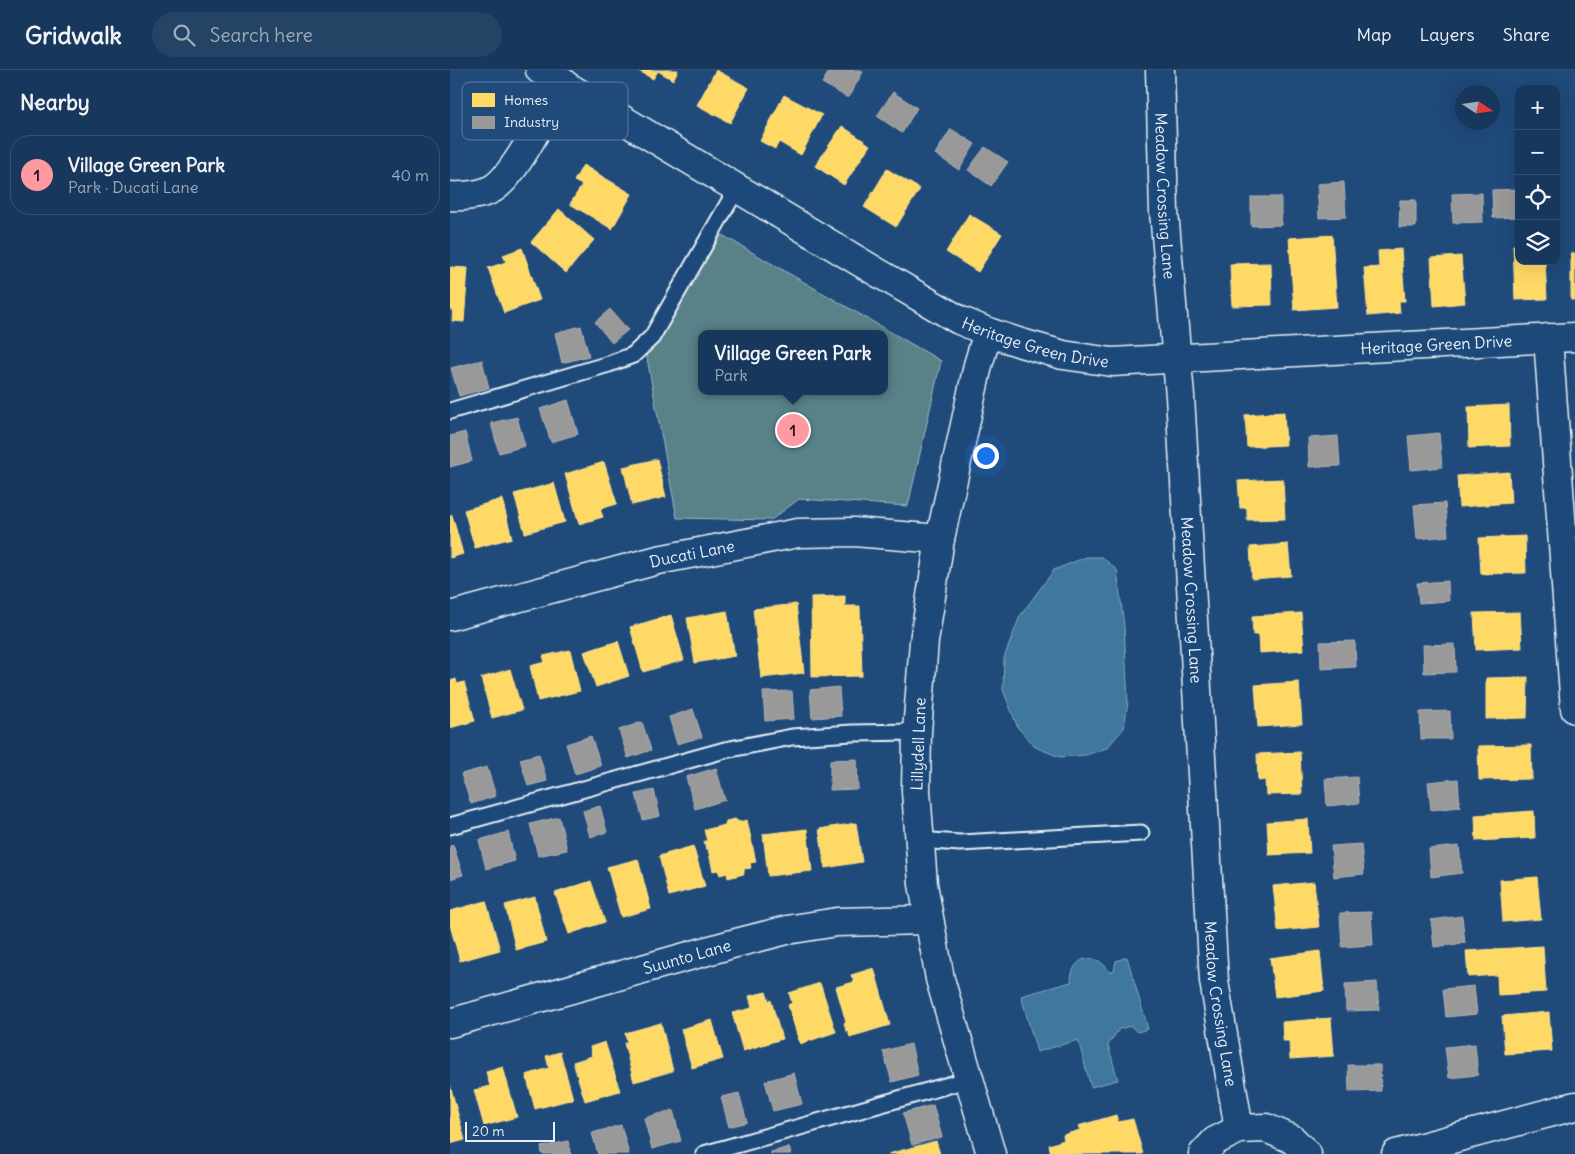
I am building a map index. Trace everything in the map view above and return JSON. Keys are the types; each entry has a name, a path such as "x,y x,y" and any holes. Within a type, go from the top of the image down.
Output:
{"street":[{"name":"Meadow Crossing Lane","path":"1160,70 1164,212 1177,358 1214,981 1239,1129"},
{"name":"Heritage Green Drive","path":"628,122 875,272 959,320 1021,344 1063,355 1112,362 1562,337"},
{"name":"Heritage Green Drive","path":"450,196 461,197 492,190 513,170 525,140"},
{"name":"Lillydell Lane","path":"988,332 978,365 940,539 924,641 917,732 916,792 919,840 929,920 940,979 991,1154"},
{"path":"1562,337 1575,710"},
{"name":"Ducati Lane","path":"450,616 658,560 798,533 854,532 940,539"},
{"name":"Suunto Lane","path":"450,1023 787,930 837,922 929,920"},
{"path":"1396,1154 1575,1106"},
{"path":"1203,1154 1215,1140 1239,1129 1266,1128 1292,1139 1307,1154"}],"lane":[{"path":"450,411 609,364 633,355 652,337 737,188"},
{"path":"450,826 725,750 792,737 852,733 917,732"},
{"path":"919,840 960,843 1141,833"},
{"path":"704,1154 970,1079"}],"green space":[{"path":"722,235 887,330 698,330 698,395 888,395 888,331 941,361 908,506 799,499 771,520 677,518 646,353"}],"water":[{"path":"1086,557 1102,557 1117,570 1124,626 1128,702 1124,728 1107,748 1086,755 1060,757 1037,748 1018,728 1003,690 1004,658 1020,616 1054,570"},
{"path":"1127,957 1148,1029 1137,1032 1131,1026 1119,1029 1108,1045 1118,1080 1091,1087 1078,1040 1037,1052 1021,996 1071,982 1075,966 1085,959 1098,961 1110,972 1114,971 1116,961"}],"building: Homes":[{"path":"637,70 678,70 673,80 658,71 653,79"},
{"path":"716,70 749,88 730,123 697,105"},
{"path":"784,95 822,115 801,155 779,142 775,149 760,141"},
{"path":"842,126 870,145 844,185 815,166"},
{"path":"583,165 632,194 612,229 570,204 582,185 574,181"},
{"path":"887,169 920,189 896,227 864,207"},
{"path":"559,209 594,240 566,273 531,242"},
{"path":"969,214 1002,234 978,272 946,252"},
{"path":"1332,235 1337,307 1294,310 1289,238"},
{"path":"1513,245 1515,245 1515,265 1545,265 1547,299 1515,300"},
{"path":"522,248 540,300 504,313 488,268 506,262 503,255"},
{"path":"1401,249 1405,301 1399,301 1400,313 1368,316 1364,268 1379,267 1378,251"},
{"path":"1571,253 1575,253 1575,300 1571,300"},
{"path":"1461,256 1465,303 1434,306 1431,258"},
{"path":"1271,263 1272,305 1232,306 1230,264"},
{"path":"450,267 468,268 464,322 452,321 453,310 450,310"},
{"path":"1509,405 1510,446 1469,448 1468,407"},
{"path":"1284,412 1286,445 1247,447 1245,415"},
{"path":"657,459 666,497 632,505 623,467"},
{"path":"604,462 617,504 600,509 603,517 579,524 565,474"},
{"path":"1509,472 1511,503 1459,507 1457,476"},
{"path":"1283,479 1285,519 1247,520 1247,508 1240,508 1238,481"},
{"path":"554,483 565,522 525,533 514,494"},
{"path":"502,499 512,538 475,548 464,510"},
{"path":"452,515 463,554 450,558 450,516"},
{"path":"1525,536 1526,573 1481,574 1479,538"},
{"path":"1288,544 1291,576 1252,579 1250,547"},
{"path":"845,596 845,606 860,606 862,676 812,677 811,597"},
{"path":"796,604 804,673 761,678 753,609"},
{"path":"727,611 735,656 695,663 687,618"},
{"path":"1520,612 1522,648 1476,650 1474,613"},
{"path":"1301,613 1304,650 1259,653 1258,635 1253,635 1252,616"},
{"path":"671,615 684,660 643,672 630,627"},
{"path":"618,641 629,676 596,687 584,652"},
{"path":"570,650 580,691 538,701 530,666 545,662 543,656"},
{"path":"510,669 522,710 492,718 481,678"},
{"path":"1528,677 1527,718 1486,719 1486,678"},
{"path":"456,679 457,684 464,682 475,721 450,728 450,681"},
{"path":"1299,682 1302,724 1258,727 1255,685"},
{"path":"1531,745 1532,779 1479,780 1478,746"},
{"path":"1300,752 1302,794 1266,795 1265,780 1258,781 1257,754"},
{"path":"1534,811 1535,838 1476,841 1475,815"},
{"path":"735,819 739,822 747,820 756,862 750,863 751,868 744,869 744,874 728,878 727,873 720,875 718,870 713,871 708,849 706,849 704,841 707,841 704,830 725,825 726,821"},
{"path":"1308,819 1310,853 1269,855 1267,822"},
{"path":"856,823 862,862 825,868 819,829"},
{"path":"807,829 812,871 768,876 763,834"},
{"path":"693,846 705,886 669,896 659,856"},
{"path":"638,859 651,909 621,917 607,867"},
{"path":"1537,877 1541,919 1503,922 1500,880"},
{"path":"591,881 605,922 569,934 555,893"},
{"path":"1314,882 1319,927 1278,931 1273,886"},
{"path":"535,897 546,942 516,950 505,905"},
{"path":"486,901 500,950 460,961 450,925 450,911"},
{"path":"1543,946 1546,992 1498,995 1497,975 1468,977 1466,951"},
{"path":"1320,951 1324,991 1275,997 1270,958"},
{"path":"874,968 890,1025 850,1037 848,1031 846,1031 844,1023 846,1022 836,987 854,982 851,975"},
{"path":"820,983 836,1032 800,1044 788,1005 792,1003 789,993"},
{"path":"766,992 769,1001 771,1000 782,1039 743,1051 732,1013 752,1008 749,996"},
{"path":"1549,1012 1552,1051 1505,1054 1502,1016"},
{"path":"1331,1018 1334,1056 1290,1059 1289,1041 1283,1041 1282,1022"},
{"path":"712,1020 723,1059 692,1068 681,1029"},
{"path":"661,1023 673,1071 634,1082 624,1043 627,1042 625,1033"},
{"path":"605,1042 620,1091 585,1101 573,1062 592,1056 590,1047"},
{"path":"560,1052 573,1099 535,1109 526,1075 549,1068 546,1056"},
{"path":"503,1067 517,1117 484,1126 474,1090 490,1086 486,1072"},
{"path":"450,1085 465,1140 450,1144"},
{"path":"1116,1115 1118,1122 1133,1119 1143,1154 1051,1154 1049,1145 1064,1140 1063,1135 1080,1130 1078,1126"},
{"path":"936,1141 940,1154 888,1154"}],"building: Industry":[{"path":"830,70 860,70 863,72 848,98 822,83"},
{"path":"893,92 917,108 902,133 877,116"},
{"path":"951,129 975,144 959,170 935,154"},
{"path":"985,147 1008,162 991,186 968,170"},
{"path":"1344,182 1346,217 1319,218 1317,184"},
{"path":"1515,189 1515,217 1493,218 1492,190"},
{"path":"1482,193 1483,222 1453,223 1452,194"},
{"path":"1251,197 1281,197 1281,225 1251,226"},
{"path":"1400,200 1416,200 1416,227 1399,227"},
{"path":"610,309 628,330 612,343 595,322"},
{"path":"581,326 589,356 562,363 555,333"},
{"path":"482,360 489,388 459,396 451,368"},
{"path":"568,400 578,434 551,442 540,409"},
{"path":"517,417 525,446 499,453 491,423"},
{"path":"465,432 472,461 450,467 450,436"},
{"path":"1439,433 1442,467 1411,470 1408,436"},
{"path":"1338,436 1340,466 1309,467 1308,438"},
{"path":"1445,503 1448,536 1417,539 1414,505"},
{"path":"1448,581 1449,601 1419,603 1417,583"},
{"path":"1355,641 1356,667 1321,669 1320,642"},
{"path":"1455,644 1456,672 1424,673 1423,645"},
{"path":"839,687 841,716 812,718 810,690"},
{"path":"792,691 794,719 765,721 763,692"},
{"path":"693,709 702,737 677,744 669,717"},
{"path":"1450,711 1451,739 1421,739 1420,712"},
{"path":"642,722 651,750 628,758 619,730"},
{"path":"591,736 601,766 575,774 566,744"},
{"path":"539,754 547,781 528,786 520,759"},
{"path":"857,759 858,789 830,790 830,760"},
{"path":"487,767 496,796 471,804 461,774"},
{"path":"716,768 725,800 695,809 686,777"},
{"path":"1357,777 1359,803 1327,806 1325,779"},
{"path":"1458,779 1460,807 1431,810 1428,782"},
{"path":"654,790 660,816 643,820 636,794"},
{"path":"600,806 607,832 590,837 583,811"},
{"path":"559,817 567,850 538,856 530,824"},
{"path":"508,832 515,861 486,869 479,840"},
{"path":"1361,844 1364,874 1334,877 1331,846"},
{"path":"453,845 463,875 450,879 450,846"},
{"path":"1459,846 1462,873 1431,877 1429,849"},
{"path":"1371,912 1373,945 1342,947 1340,913"},
{"path":"1462,916 1465,943 1434,947 1431,920"},
{"path":"1377,982 1379,1010 1346,1011 1345,984"},
{"path":"1474,986 1477,1014 1446,1017 1443,989"},
{"path":"911,1044 918,1075 892,1082 883,1051"},
{"path":"1475,1044 1478,1075 1449,1078 1445,1047"},
{"path":"1348,1065 1380,1065 1381,1091 1349,1092"},
{"path":"794,1073 802,1104 773,1111 765,1081"},
{"path":"739,1093 747,1122 729,1127 721,1097"},
{"path":"933,1105 942,1137 912,1145 903,1113"},
{"path":"673,1110 681,1141 652,1149 644,1118"},
{"path":"621,1125 629,1154 598,1154 592,1133"},
{"path":"568,1141 571,1154 542,1154 541,1147"},
{"path":"789,1147 791,1154 771,1154 771,1152"}],"place":[{"name":"Village Green Park","path":"793,430"}]}
